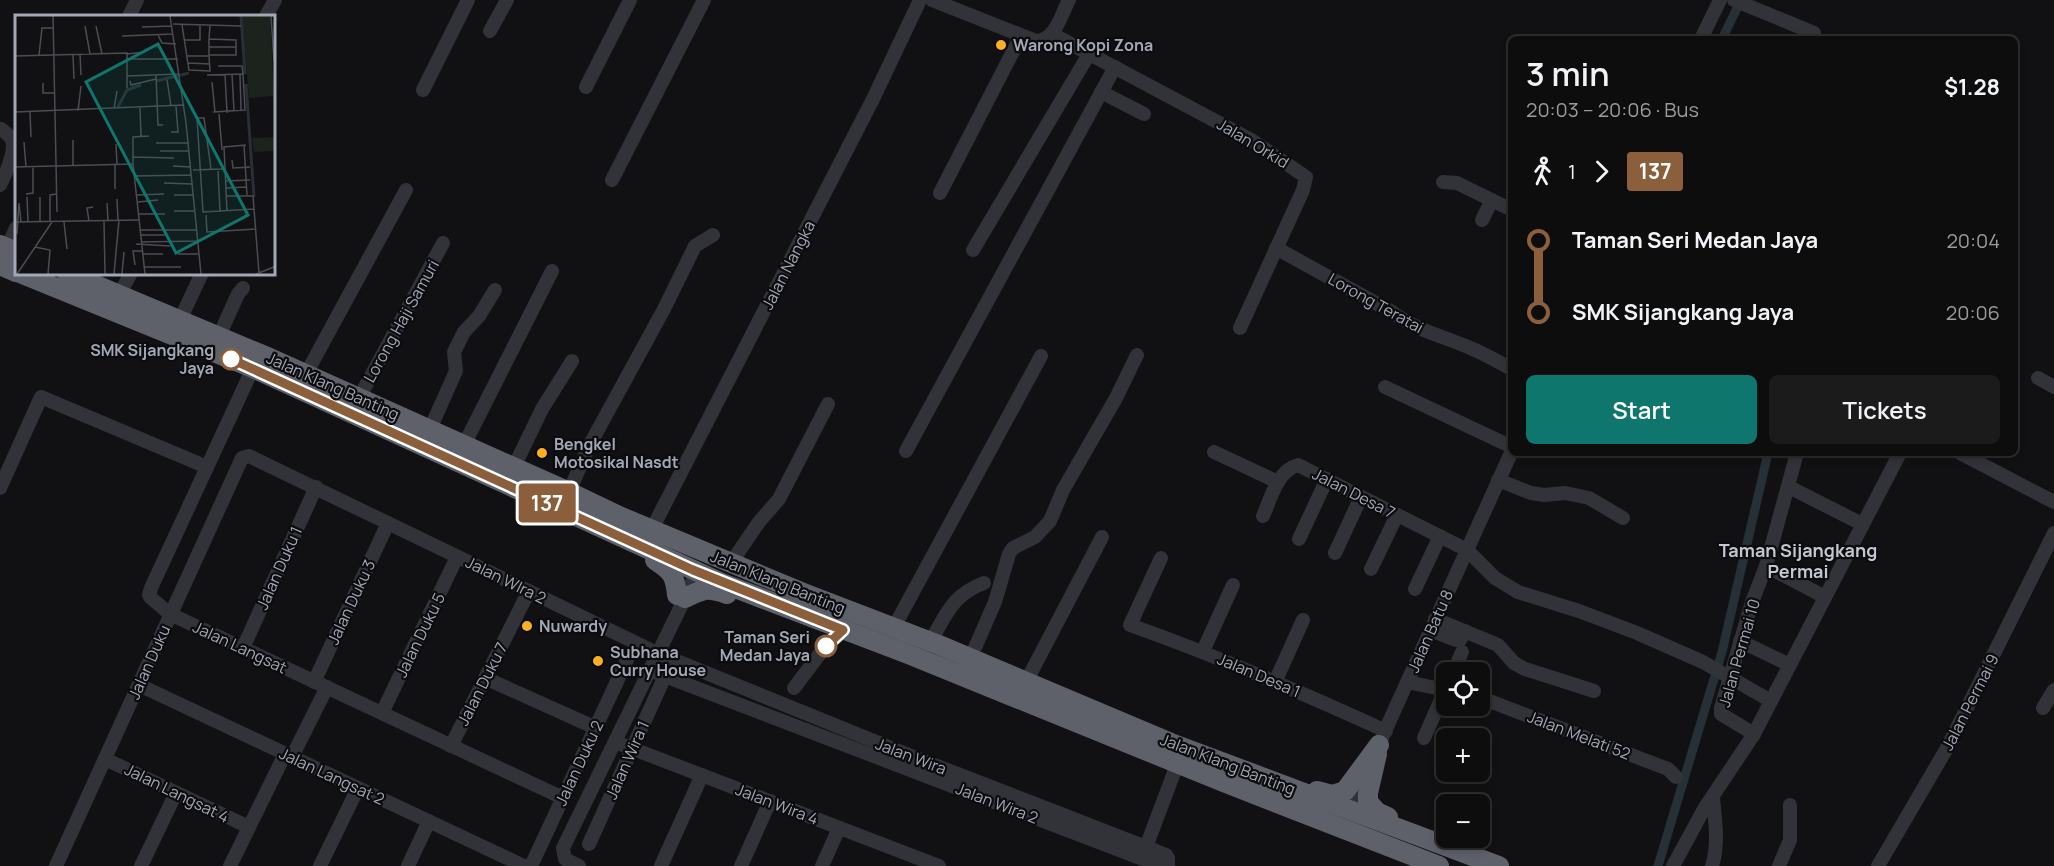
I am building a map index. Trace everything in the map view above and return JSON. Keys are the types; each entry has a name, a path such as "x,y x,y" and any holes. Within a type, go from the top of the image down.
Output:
{"highway":[{"name":"Jalan Klang Banting","path":"6,252 15,267"},
{"name":"Jalan Klang Banting","path":"23,274 253,368 693,570 1178,762 1226,773"},
{"name":"Jalan Klang Banting","path":"69,274 306,374 620,516 1171,743 1226,773 1390,847 1439,866"},
{"path":"620,516 688,554 693,562 693,570 710,564 812,597"},
{"path":"588,523 668,568 675,579 681,597 702,589 712,589 769,609 821,622"},
{"path":"1226,773 1332,795 1350,787 1382,738"},
{"path":"1382,738 1368,793 1368,802 1372,808 1461,852"},
{"path":"1226,773 1260,790 1324,814 1337,815 1348,809 1499,866"},
{"path":"1348,809 1351,819 1358,827 1387,839 1390,847"}],"street":[{"path":"130,15 137,0"},
{"path":"267,15 275,0"},
{"path":"423,90 468,0"},
{"path":"490,31 507,0"},
{"path":"586,87 630,0"},
{"path":"612,180 704,0"},
{"name":"Jalan Nangka","path":"652,529 873,99 920,0"},
{"path":"932,0 1021,36 1041,41 1052,34 1069,0"},
{"path":"1703,36 1723,0 1814,33"},
{"name":"Jalan Orkid","path":"1052,34 1253,141 1304,174 1306,180 1303,190 1240,328"},
{"path":"940,193 1021,36"},
{"path":"974,250 1089,54"},
{"path":"906,451 1115,67"},
{"path":"1101,92 1144,114"},
{"path":"1,129 10,136 12,142 8,176"},
{"path":"1443,182 1457,183 1508,208"},
{"path":"306,374 406,190"},
{"path":"1482,220 1492,200"},
{"path":"6,252 15,230"},
{"path":"569,492 588,448 664,309 695,246 713,235"},
{"name":"Lorong Haji Samuri","path":"359,398 443,243"},
{"name":"Lorong Teratai","path":"1276,248 1406,322 1469,347 1508,367"},
{"path":"464,445 552,271"},
{"path":"119,295 130,274"},
{"path":"180,320 202,274"},
{"path":"219,336 243,288"},
{"path":"430,429 456,371 454,352 464,332 479,316 495,290"},
{"path":"970,659 995,602 1009,554 1013,548 1035,537 1050,521 1063,490 1116,398 1137,355"},
{"path":"893,628 1041,356"},
{"path":"514,467 542,409 572,361"},
{"name":"Jalan Langsat","path":"253,368 149,595 153,602 170,614 563,798"},
{"path":"2038,378 2054,387"},
{"path":"1385,387 1508,445"},
{"path":"0,488 42,397 207,467"},
{"path":"731,563 759,522 779,499 828,404"},
{"path":"1214,452 1278,482 1263,516"},
{"name":"Jalan Duku","path":"56,866 242,458 249,456 316,487"},
{"name":"Jalan Batu 8","path":"1348,809 1510,456"},
{"name":"Jalan Permai 10","path":"1754,734 1721,714 1721,708 1727,676 1766,566 1796,456"},
{"path":"1673,866 1698,819 1754,734 1898,456"},
{"path":"1966,456 2054,502"},
{"name":"Jalan Desa 7","path":"1278,482 1285,472 1298,465 1467,550 1495,578 1518,592 1588,614 1703,662 1771,701"},
{"path":"1299,539 1327,479"},
{"path":"1498,480 1531,493 1544,495 1564,492 1589,498 1623,518"},
{"path":"316,487 388,523"},
{"name":"Jalan Duku 1","path":"243,648 316,487"},
{"path":"1789,487 1862,524"},
{"path":"1335,553 1362,497"},
{"path":"1371,569 1397,514"},
{"name":"Jalan WIra 2","path":"388,523 657,653"},
{"name":"Jalan Duku 3","path":"230,866 289,756 388,523"},
{"name":"Jalan Permai 9","path":"1878,866 1924,791 1947,748 2054,533"},
{"path":"1415,589 1440,536"},
{"path":"1026,682 1102,537"},
{"name":"Jalan Duku 5","path":"382,713 457,556"},
{"name":"Jalan Desa 1","path":"1161,558 1130,625 1203,651 1357,717 1382,738"},
{"path":"1766,566 1825,597"},
{"path":"579,866 565,859 563,848 657,653 681,597 695,576 693,570"},
{"path":"930,642 956,598 968,589 984,583"},
{"path":"1203,651 1233,585"},
{"name":"Jalan Duku 7","path":"451,746 529,591"},
{"path":"1275,682 1303,620"},
{"path":"1433,624 1456,640 1460,640 1465,632 1498,645 1514,663 1525,669 1594,691"},
{"path":"794,688 825,647 843,630"},
{"path":"1740,641 1790,665"},
{"path":"1458,662 1462,652"},
{"name":"Jalan Wira","path":"657,653 901,752 1146,847 1165,862"},
{"name":"Jalan Duku 2","path":"531,866 627,660"},
{"name":"Jalan Wira 2","path":"649,670 1165,862"},
{"name":"Jalan Wira 1","path":"589,844 665,676"},
{"path":"485,678 596,728"},
{"path":"1407,682 1436,687"},
{"name":"Jalan Langsat 2","path":"139,685 524,866"},
{"path":"2043,708 2054,690"},
{"name":"Jalan Melati 52","path":"1490,701 1668,769 1676,777"},
{"path":"1424,738 1436,711"},
{"name":"Jalan Wira 4","path":"615,742 839,828 908,861 939,866"},
{"name":"Jalan Langsat 4","path":"105,759 249,827"},
{"path":"1146,847 1178,762"},
{"path":"661,866 702,775"},
{"path":"320,866 358,788"},
{"path":"141,866 176,793"},
{"path":"1712,866 1716,853 1713,798"},
{"path":"741,866 770,801"},
{"path":"1779,866 1790,840 1790,805"},
{"path":"408,866 429,821"},
{"path":"822,866 839,828"},
{"path":"544,838 563,848"}],"waterway":[{"path":"1723,36 1741,0"},
{"path":"1658,866 1722,652 1767,456"}],"bus line":[{"name":"137","path":"231,359 722,583 843,630 826,646"}],"place":[{"name":"Warong Kopi Zona","path":"1001,45"},
{"name":"SMK Sijangkang Jaya","path":"231,359"},
{"name":"Bengkel Motosikal Nasdt","path":"542,453"},
{"name":"Nuwardy","path":"527,626"},
{"name":"Taman Seri Medan Jaya","path":"826,646"},
{"name":"Subhana Curry House","path":"598,661"}],"district":[{"name":"Taman Sijangkang Permai","path":"1798,560"}]}
